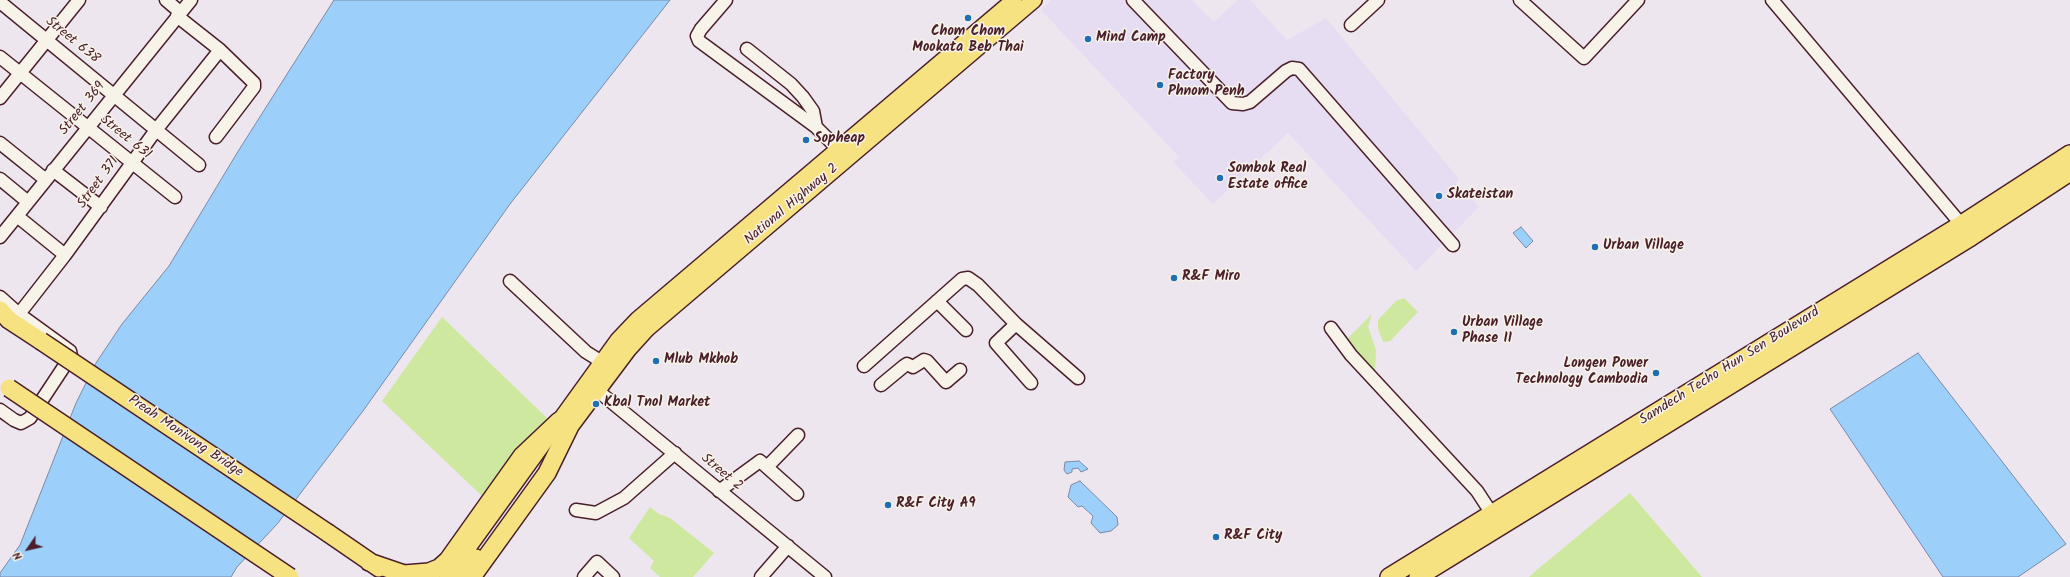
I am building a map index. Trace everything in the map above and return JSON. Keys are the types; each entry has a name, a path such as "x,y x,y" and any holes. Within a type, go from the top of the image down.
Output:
{"highway":[{"name":"Samdech Techo Hun Sen Boulevard","path":"1418,577 1966,231 2070,154"},
{"name":"Samdech Techo Hun Sen Boulevard","path":"1389,577 1966,231 2070,172"},
{"name":"Preah Monivong Bridge","path":"7,315 41,341 369,562"},
{"path":"5,385 290,577"},
{"path":"369,562 404,574 429,572 439,568 448,560 522,456 564,425"},
{"path":"473,576 547,473 564,425"},
{"path":"369,562 390,577"}],"main road":[{"name":"National Highway 2","path":"564,425 598,391 628,350 647,328 1010,10 1034,0"},
{"name":"National Highway 2","path":"564,425 602,362 618,340 643,314 838,149 898,107"},
{"path":"447,577 531,470 564,425"},
{"path":"473,576 531,470"}],"street":[{"path":"0,98 79,0"},
{"path":"166,0 179,14 252,80 254,87 216,137"},
{"name":"Street 369","path":"0,237 190,0"},
{"path":"726,0 700,29 697,36 699,41 816,127 838,149"},
{"path":"1133,0 1232,103 1242,104 1250,102 1286,71 1292,68 1299,70 1453,245"},
{"path":"1351,25 1378,0"},
{"path":"1520,0 1584,58 1638,0"},
{"path":"1772,0 1966,231"},
{"name":"Street 638","path":"0,2 199,165"},
{"path":"747,49 791,84 803,97 813,111 816,127"},
{"name":"Street 371","path":"7,315 65,255 156,130 220,50"},
{"name":"Street 631","path":"0,56 175,197"},
{"path":"0,143 101,207"},
{"path":"0,179 28,202"},
{"path":"17,216 65,255"},
{"path":"864,366 962,278 968,278 978,285 1016,324 1078,378"},
{"path":"510,281 586,352 602,362"},
{"path":"0,297 7,315 70,351 71,356 30,418 21,423 0,410"},
{"path":"937,301 966,330"},
{"path":"1016,324 996,344 1031,383"},
{"path":"1331,328 1351,354 1477,491 1492,514"},
{"path":"881,385 907,364 913,367 924,360 927,361 946,382 960,370"},
{"name":"Street 2","path":"598,391 825,577"},
{"path":"767,466 798,435"},
{"path":"576,510 596,513 624,498 675,453"},
{"path":"720,491 759,461 767,466 797,494"},
{"path":"761,577 788,546"},
{"path":"584,577 597,562 613,577"}],"shaded area":[{"name":"Factory Phnom Penh","path":"1051,0 1192,0 1214,22 1238,0 1250,0 1287,40 1326,18 1459,179 1456,183 1479,207 1416,271 1288,133 1213,204 1173,162 1179,157 1041,10"}],"green space":[{"path":"1404,298 1418,312 1390,341 1383,342 1378,329 1378,320 1396,301"},
{"path":"1372,314 1368,327 1376,350 1375,373 1341,345"},
{"path":"442,317 548,419 515,452 482,496 382,401"},
{"path":"1630,493 1702,577 1529,577 1538,569"},
{"path":"650,507 659,514 670,518 714,553 693,577 660,577 650,568 654,561 629,538"}],"water":[{"path":"334,0 670,0 510,204 363,411 278,523 237,567 231,577 0,577 0,573 20,545 76,403 96,363 122,324 169,266 237,153"},
{"path":"1521,227 1533,241 1526,248 1513,233"},
{"path":"1918,353 2066,544 2018,577 1943,577 1830,409"},
{"path":"1079,461 1088,469 1081,472 1078,468 1072,469 1072,472 1067,474 1064,470 1065,462"},
{"path":"1080,481 1117,517 1118,525 1111,531 1100,533 1091,523 1093,516 1082,506 1078,507 1068,497 1071,485"}],"place":[{"name":"Chom Chom Mookata Beb Thai","path":"968,18"},
{"name":"Mind Camp","path":"1088,39"},
{"name":"Factory Phnom Penh","path":"1160,85"},
{"name":"Sopheap","path":"806,140"},
{"name":"Sombok Real Estate office","path":"1220,178"},
{"name":"Skateistan","path":"1439,196"},
{"name":"Urban Village","path":"1595,247"},
{"name":"R&F Miro","path":"1174,278"},
{"name":"Urban Village Phase II","path":"1454,332"},
{"name":"Mlub Mkhob","path":"656,361"},
{"name":"Longen Power Technology Cambodia","path":"1656,373"},
{"name":"Kbal Tnol Market","path":"596,404"},
{"name":"R&F City A9","path":"888,505"},
{"name":"R&F City","path":"1216,537"}]}
